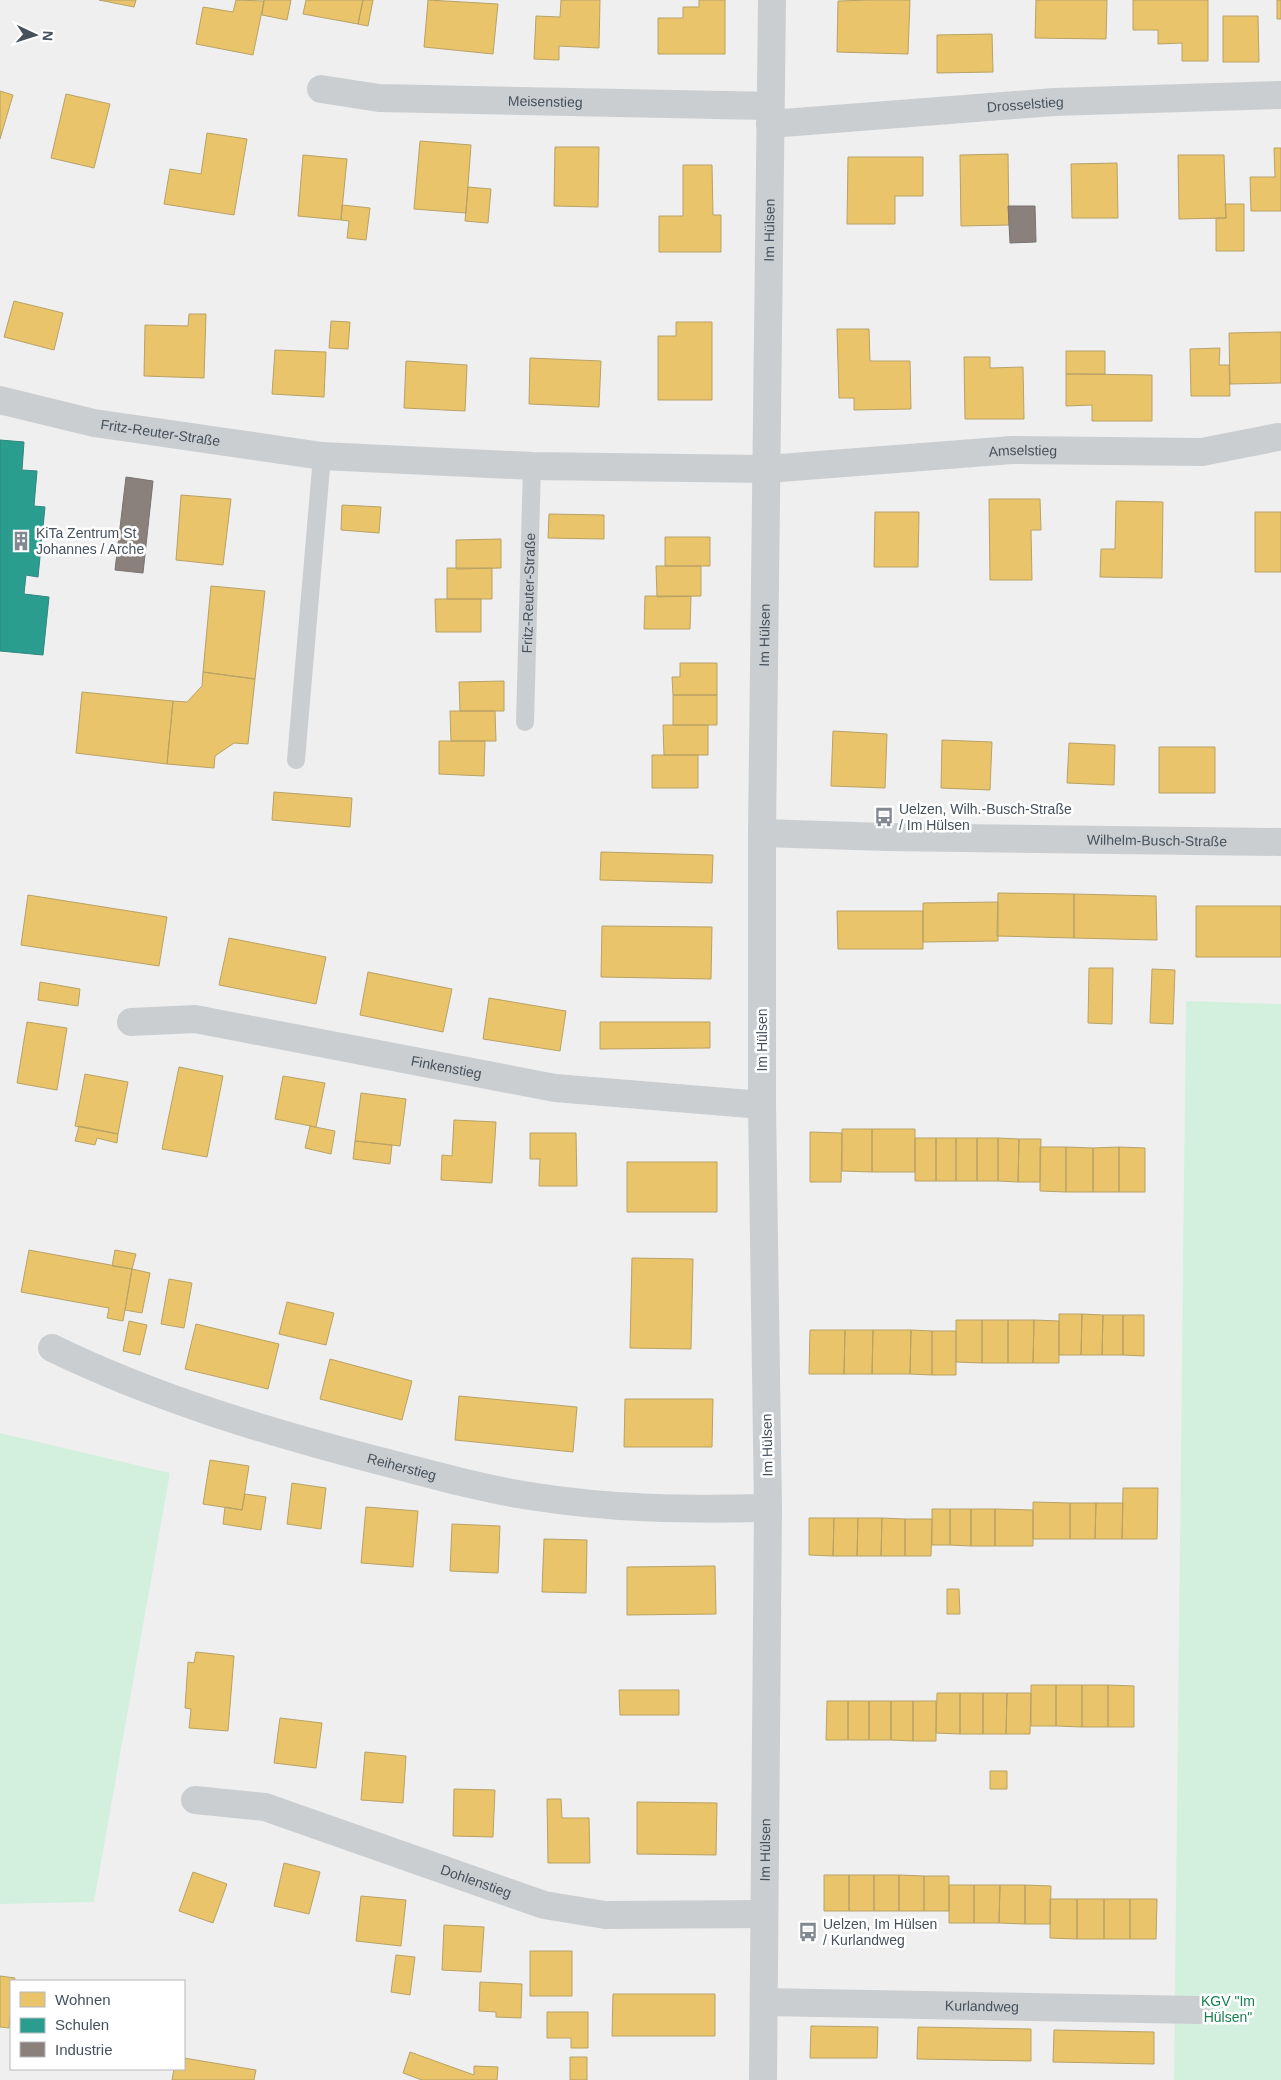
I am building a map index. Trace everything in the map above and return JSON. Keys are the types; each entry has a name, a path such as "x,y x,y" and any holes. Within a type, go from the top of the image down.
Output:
{"street":[{"name":"Im Hülsen","path":"763,2080 768,1508 762,1106 762,833 772,0"},
{"name":"Meisenstieg","path":"321,90 379,98 770,115"},
{"name":"Drosselstieg","path":"770,115 1054,102 1281,95"},
{"name":"Fritz-Reuter-Straße","path":"0,400 94,423 322,456 532,466 767,469"},
{"name":"Amselstieg","path":"767,469 1012,450 1202,452 1278,437"},
{"name":"Wilhelm-Busch-Straße","path":"762,833 1281,842"},
{"name":"Finkenstieg","path":"132,1022 196,1019 555,1088 762,1106"},
{"name":"Reiherstieg","path":"52,1348 102,1372 196,1407 305,1442 450,1479 531,1496 614,1505 679,1510 768,1508"},
{"name":"Dohlenstieg","path":"195,1800 264,1807 544,1905 605,1915 764,1914"},
{"name":"Kurlandweg","path":"764,2002 1199,2010"}],"lane":[{"path":"296,760 322,456"},
{"name":"Fritz-Reuter-Straße","path":"525,722 532,466"}],"green space":[{"name":"KGV \"Im Hülsen\"","path":"1186,1001 1281,1004 1281,2080 1174,2080"},
{"path":"0,1433 170,1473 94,1902 0,1904"}],"building: Wohnen":[{"path":"99,0 136,0 134,7"},
{"path":"236,0 264,1 253,55 196,44 203,7 233,12"},
{"path":"264,0 291,0 287,20 262,15"},
{"path":"306,0 363,0 358,24 303,14"},
{"path":"363,0 373,0 368,26 358,24"},
{"path":"428,0 498,4 493,54 424,47"},
{"path":"561,0 600,0 599,48 559,46 559,60 534,59 536,16 560,17"},
{"path":"699,0 725,0 725,54 658,54 658,18 683,18 683,7 699,7"},
{"path":"910,0 908,54 837,52 838,1"},
{"path":"1036,0 1107,0 1106,39 1035,38"},
{"path":"1133,0 1208,0 1208,61 1182,61 1182,43 1158,44 1158,30 1133,30"},
{"path":"1277,0 1281,0 1281,19 1277,19"},
{"path":"1223,16 1258,16 1259,62 1223,62"},
{"path":"992,34 993,72 937,73 937,35"},
{"path":"0,91 13,95 0,139"},
{"path":"66,94 110,104 94,168 51,158"},
{"path":"207,133 247,139 234,215 164,204 170,169 201,174"},
{"path":"420,141 471,145 466,213 414,209"},
{"path":"555,147 599,147 598,207 554,206"},
{"path":"1274,148 1281,148 1281,211 1251,211 1250,177 1275,177"},
{"path":"1008,154 1009,225 961,226 960,155"},
{"path":"303,155 347,159 341,220 298,216"},
{"path":"1178,155 1224,155 1226,218 1179,219"},
{"path":"848,157 923,157 923,196 895,196 895,224 847,224"},
{"path":"1117,163 1118,218 1072,218 1071,164"},
{"path":"683,165 712,165 713,215 721,215 721,252 659,252 659,216 683,216"},
{"path":"468,187 491,189 488,223 465,221"},
{"path":"1225,204 1244,204 1244,251 1216,251 1216,218 1226,218"},
{"path":"342,205 370,208 366,240 347,238 349,221 341,220"},
{"path":"14,301 63,313 54,350 4,337"},
{"path":"189,314 206,314 204,378 144,376 145,325 188,326"},
{"path":"331,321 350,322 348,349 329,348"},
{"path":"676,322 712,322 712,400 658,400 658,336 676,336"},
{"path":"837,329 869,329 870,361 910,361 911,409 854,410 854,398 839,398"},
{"path":"1281,332 1281,383 1230,384 1229,333"},
{"path":"1220,348 1219,365 1229,365 1230,396 1191,396 1190,349"},
{"path":"275,350 326,352 324,397 272,394"},
{"path":"1066,351 1105,351 1105,374 1066,374"},
{"path":"964,357 990,357 990,368 1023,367 1024,419 965,419"},
{"path":"530,358 601,361 599,407 529,404"},
{"path":"406,361 467,365 465,411 404,408"},
{"path":"1066,374 1152,375 1152,421 1092,421 1092,405 1066,406"},
{"path":"181,495 231,499 223,565 176,560"},
{"path":"989,499 1040,499 1041,530 1031,530 1032,580 990,580"},
{"path":"1116,501 1163,502 1162,578 1100,577 1101,549 1115,549"},
{"path":"342,505 381,507 379,533 341,530"},
{"path":"875,512 919,512 918,567 874,567"},
{"path":"1255,512 1281,512 1281,572 1255,572"},
{"path":"549,514 604,515 604,539 548,538"},
{"path":"665,537 710,537 710,566 665,566"},
{"path":"501,539 501,568 456,569 456,540"},
{"path":"656,566 701,566 701,596 657,597"},
{"path":"447,568 492,568 492,599 447,599"},
{"path":"211,586 265,591 255,679 203,672"},
{"path":"645,596 691,596 690,629 644,629"},
{"path":"435,599 481,599 481,632 436,632"},
{"path":"680,663 717,663 717,695 673,695 672,677 680,677"},
{"path":"203,672 255,679 248,744 234,743 215,756 214,768 167,764 173,701 187,702 202,686"},
{"path":"504,681 504,711 460,711 459,682"},
{"path":"82,692 173,701 167,764 76,753"},
{"path":"673,695 717,695 717,725 673,725"},
{"path":"450,711 495,711 496,741 451,741"},
{"path":"663,725 708,725 708,755 664,755"},
{"path":"833,731 887,734 885,788 831,786"},
{"path":"942,740 992,742 990,790 941,788"},
{"path":"439,741 485,741 484,776 439,774"},
{"path":"1069,743 1115,745 1114,785 1067,783"},
{"path":"1159,747 1215,747 1215,793 1159,793"},
{"path":"652,755 698,755 698,788 652,788"},
{"path":"274,792 352,798 350,827 272,820"},
{"path":"601,852 713,855 712,883 600,880"},
{"path":"998,893 1074,894 1074,938 997,936"},
{"path":"1074,894 1156,896 1157,940 1074,938"},
{"path":"28,895 167,917 159,966 21,945"},
{"path":"998,902 998,941 923,942 923,903"},
{"path":"1196,906 1281,906 1281,957 1196,957"},
{"path":"837,911 923,911 923,949 838,949"},
{"path":"602,926 712,927 711,979 601,977"},
{"path":"229,938 326,957 316,1004 219,985"},
{"path":"1089,968 1113,968 1112,1024 1088,1023"},
{"path":"1152,969 1175,970 1173,1024 1150,1023"},
{"path":"368,972 452,989 443,1032 360,1015"},
{"path":"40,982 80,989 78,1006 38,1000"},
{"path":"489,998 566,1011 560,1051 483,1039"},
{"path":"27,1022 67,1028 57,1090 17,1083"},
{"path":"600,1022 710,1022 710,1048 600,1049"},
{"path":"179,1067 223,1076 207,1157 162,1149"},
{"path":"85,1074 128,1082 118,1134 75,1126"},
{"path":"283,1076 325,1083 316,1127 275,1119"},
{"path":"361,1093 406,1099 400,1146 355,1141"},
{"path":"454,1120 496,1122 492,1183 441,1180 442,1155 452,1156"},
{"path":"79,1126 118,1134 117,1143 97,1138 95,1145 75,1141"},
{"path":"310,1126 335,1131 331,1154 305,1148"},
{"path":"842,1129 872,1129 872,1172 842,1171"},
{"path":"872,1129 915,1129 915,1172 872,1172"},
{"path":"810,1132 842,1133 841,1182 810,1182"},
{"path":"530,1133 576,1133 577,1186 539,1186 540,1159 530,1159"},
{"path":"915,1138 936,1138 936,1181 915,1181"},
{"path":"936,1138 956,1138 956,1181 936,1181"},
{"path":"956,1138 977,1138 977,1181 956,1181"},
{"path":"977,1138 998,1138 998,1181 977,1181"},
{"path":"998,1138 1019,1139 1018,1182 998,1181"},
{"path":"1019,1139 1041,1139 1040,1182 1018,1182"},
{"path":"355,1141 392,1145 390,1164 353,1159"},
{"path":"1040,1147 1066,1147 1066,1192 1040,1191"},
{"path":"1066,1147 1093,1148 1093,1192 1066,1192"},
{"path":"1119,1147 1145,1148 1145,1192 1119,1192"},
{"path":"1119,1147 1119,1192 1093,1192 1093,1148"},
{"path":"627,1162 717,1162 717,1212 627,1212"},
{"path":"29,1250 132,1269 123,1321 107,1318 109,1308 21,1292"},
{"path":"115,1250 136,1254 132,1269 112,1266"},
{"path":"632,1258 693,1259 691,1349 630,1348"},
{"path":"132,1269 150,1273 142,1313 125,1310"},
{"path":"169,1279 192,1283 184,1328 161,1324"},
{"path":"287,1302 334,1313 326,1345 279,1334"},
{"path":"1059,1314 1082,1314 1081,1355 1059,1355"},
{"path":"1082,1314 1103,1315 1102,1355 1081,1355"},
{"path":"1103,1315 1123,1315 1123,1355 1102,1355"},
{"path":"1123,1315 1144,1315 1144,1356 1123,1355"},
{"path":"956,1320 982,1320 982,1363 956,1362"},
{"path":"982,1320 1008,1320 1008,1363 982,1363"},
{"path":"1008,1320 1034,1320 1033,1363 1008,1363"},
{"path":"1034,1320 1059,1321 1059,1363 1033,1363"},
{"path":"129,1321 147,1325 140,1355 123,1351"},
{"path":"196,1324 279,1344 268,1389 185,1369"},
{"path":"810,1330 845,1330 844,1374 809,1374"},
{"path":"845,1330 873,1330 872,1374 844,1374"},
{"path":"873,1330 911,1330 910,1374 872,1374"},
{"path":"911,1330 932,1331 932,1375 910,1374"},
{"path":"932,1331 956,1331 956,1375 932,1375"},
{"path":"330,1359 412,1381 402,1420 320,1399"},
{"path":"459,1396 577,1407 573,1452 455,1440"},
{"path":"625,1399 713,1399 712,1447 624,1447"},
{"path":"210,1460 249,1466 242,1510 203,1504"},
{"path":"292,1483 326,1488 321,1529 287,1524"},
{"path":"1123,1488 1158,1488 1157,1539 1122,1539"},
{"path":"245,1494 266,1497 261,1530 223,1524 225,1507 242,1510"},
{"path":"1033,1502 1070,1503 1070,1539 1033,1539"},
{"path":"1070,1503 1096,1503 1095,1539 1070,1539"},
{"path":"1096,1503 1123,1503 1122,1539 1095,1539"},
{"path":"366,1507 418,1511 413,1567 361,1563"},
{"path":"932,1509 950,1509 950,1545 932,1545"},
{"path":"950,1509 971,1509 971,1546 950,1545"},
{"path":"971,1509 995,1509 995,1546 971,1546"},
{"path":"995,1509 1033,1510 1033,1546 995,1546"},
{"path":"809,1518 834,1518 833,1556 809,1555"},
{"path":"834,1518 858,1518 857,1556 833,1556"},
{"path":"858,1518 882,1518 881,1556 857,1556"},
{"path":"882,1518 905,1519 905,1556 881,1556"},
{"path":"905,1519 932,1519 931,1556 905,1556"},
{"path":"452,1524 500,1526 498,1573 450,1571"},
{"path":"544,1539 587,1540 586,1593 542,1592"},
{"path":"715,1566 716,1614 627,1615 627,1567"},
{"path":"947,1589 959,1589 960,1614 947,1614"},
{"path":"196,1652 234,1656 228,1731 189,1728 191,1709 185,1708 188,1662 194,1663"},
{"path":"1031,1685 1056,1685 1056,1726 1031,1726"},
{"path":"1056,1685 1082,1685 1082,1727 1056,1726"},
{"path":"1082,1685 1108,1685 1108,1727 1082,1727"},
{"path":"1108,1685 1134,1686 1134,1727 1108,1727"},
{"path":"619,1690 679,1690 679,1715 620,1715"},
{"path":"937,1693 960,1693 960,1734 936,1733"},
{"path":"960,1693 983,1693 983,1734 960,1734"},
{"path":"983,1693 1007,1693 1006,1734 983,1734"},
{"path":"1007,1693 1031,1693 1030,1734 1006,1734"},
{"path":"827,1701 848,1701 848,1740 826,1740"},
{"path":"848,1701 869,1701 869,1740 848,1740"},
{"path":"869,1701 891,1701 891,1740 869,1740"},
{"path":"891,1701 913,1701 913,1741 891,1740"},
{"path":"913,1701 936,1701 936,1741 913,1741"},
{"path":"280,1718 322,1723 316,1768 274,1763"},
{"path":"365,1752 406,1756 403,1803 361,1800"},
{"path":"990,1771 1007,1771 1007,1789 990,1789"},
{"path":"454,1789 495,1790 493,1837 453,1836"},
{"path":"547,1799 561,1799 562,1818 589,1818 590,1863 548,1863"},
{"path":"637,1802 717,1803 716,1855 637,1854"},
{"path":"284,1863 320,1872 309,1914 274,1906"},
{"path":"193,1872 227,1884 213,1923 179,1911"},
{"path":"824,1875 849,1875 849,1911 824,1911"},
{"path":"849,1875 874,1875 874,1911 849,1911"},
{"path":"874,1875 899,1875 899,1911 874,1911"},
{"path":"899,1875 924,1876 924,1911 899,1911"},
{"path":"924,1876 949,1876 949,1911 924,1911"},
{"path":"949,1885 974,1885 974,1923 949,1923"},
{"path":"974,1885 1000,1885 999,1923 974,1923"},
{"path":"1000,1885 1025,1885 1025,1924 999,1923"},
{"path":"1025,1885 1051,1886 1050,1924 1025,1924"},
{"path":"361,1896 406,1900 401,1946 356,1941"},
{"path":"1050,1899 1077,1899 1077,1939 1050,1938"},
{"path":"1077,1899 1104,1899 1104,1939 1077,1939"},
{"path":"1104,1899 1130,1899 1130,1939 1104,1939"},
{"path":"1130,1899 1157,1899 1156,1939 1130,1939"},
{"path":"444,1925 484,1927 481,1972 442,1970"},
{"path":"530,1951 572,1951 572,1996 530,1996"},
{"path":"396,1955 415,1957 410,1995 391,1992"},
{"path":"0,1976 15,1978 14,1980 10,1980 9,2028 0,2027"},
{"path":"480,1982 522,1984 521,2018 496,2017 496,2012 479,2011"},
{"path":"613,1994 715,1994 715,2036 612,2036"},
{"path":"547,2012 588,2012 588,2048 571,2048 571,2038 547,2038"},
{"path":"811,2026 878,2027 877,2058 810,2058"},
{"path":"918,2027 1031,2029 1031,2061 917,2059"},
{"path":"1054,2030 1154,2032 1154,2064 1053,2062"},
{"path":"410,2052 474,2075 474,2066 498,2067 497,2080 422,2080 403,2073"},
{"path":"570,2057 587,2057 587,2080 570,2080"},
{"path":"185,2058 256,2070 254,2080 172,2080 174,2070 185,2070"}],"building: Schulen":[{"name":"KiTa Zentrum St Johannes / Arche","path":"0,440 24,442 22,470 37,471 34,506 45,507 38,577 26,575 24,594 49,597 43,655 0,651"}],"building: Industrie":[{"path":"1008,206 1035,206 1036,242 1010,243"},
{"path":"126,477 153,481 143,573 115,570"}],"place":[{"name":"KiTa Zentrum St Johannes / Arche","path":"21,541"},
{"name":"Uelzen, Wilh.-Busch-Straße / Im Hülsen","path":"884,817"},
{"name":"Uelzen, Im Hülsen / Kurlandweg","path":"808,1932"}]}
